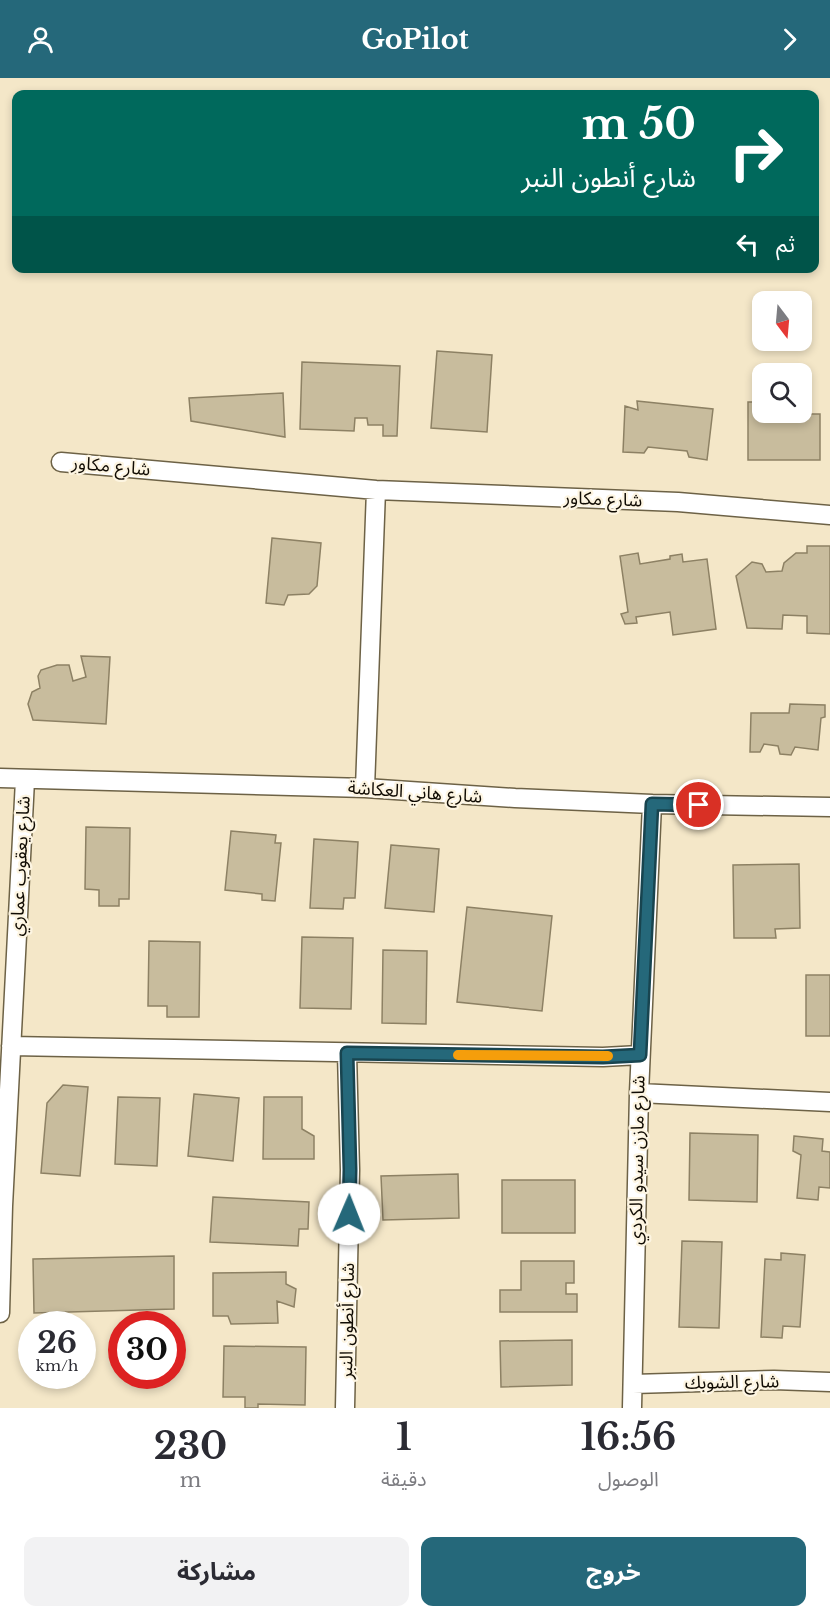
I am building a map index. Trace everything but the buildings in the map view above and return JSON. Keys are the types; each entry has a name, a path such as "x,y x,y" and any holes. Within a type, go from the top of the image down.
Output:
{"street":[{"name":"شارع مكاور","path":"61,462 376,489 678,502 830,515"},
{"path":"365,788 376,489"},
{"name":"شارع هاني العكاشة","path":"0,778 365,788 652,804 830,807"},
{"name":"شارع يعقوب عماري","path":"0,1312 3,1206 25,780"},
{"name":"شارع مازن سيدو الكردي","path":"632,1408 640,1055 652,804"},
{"path":"11,1046 603,1057 640,1055"},
{"name":"شارع أنطون النبر","path":"345,1408 350,1170 347,1053"},
{"path":"639,1093 830,1101"},
{"name":"شارع الشوبك","path":"633,1384 774,1380 830,1382"}],"slow traffic":[{"path":"458,1055 608,1056"}],"route":[{"path":"349,1214 347,1053 603,1057 640,1055 652,804 699,805"}]}
